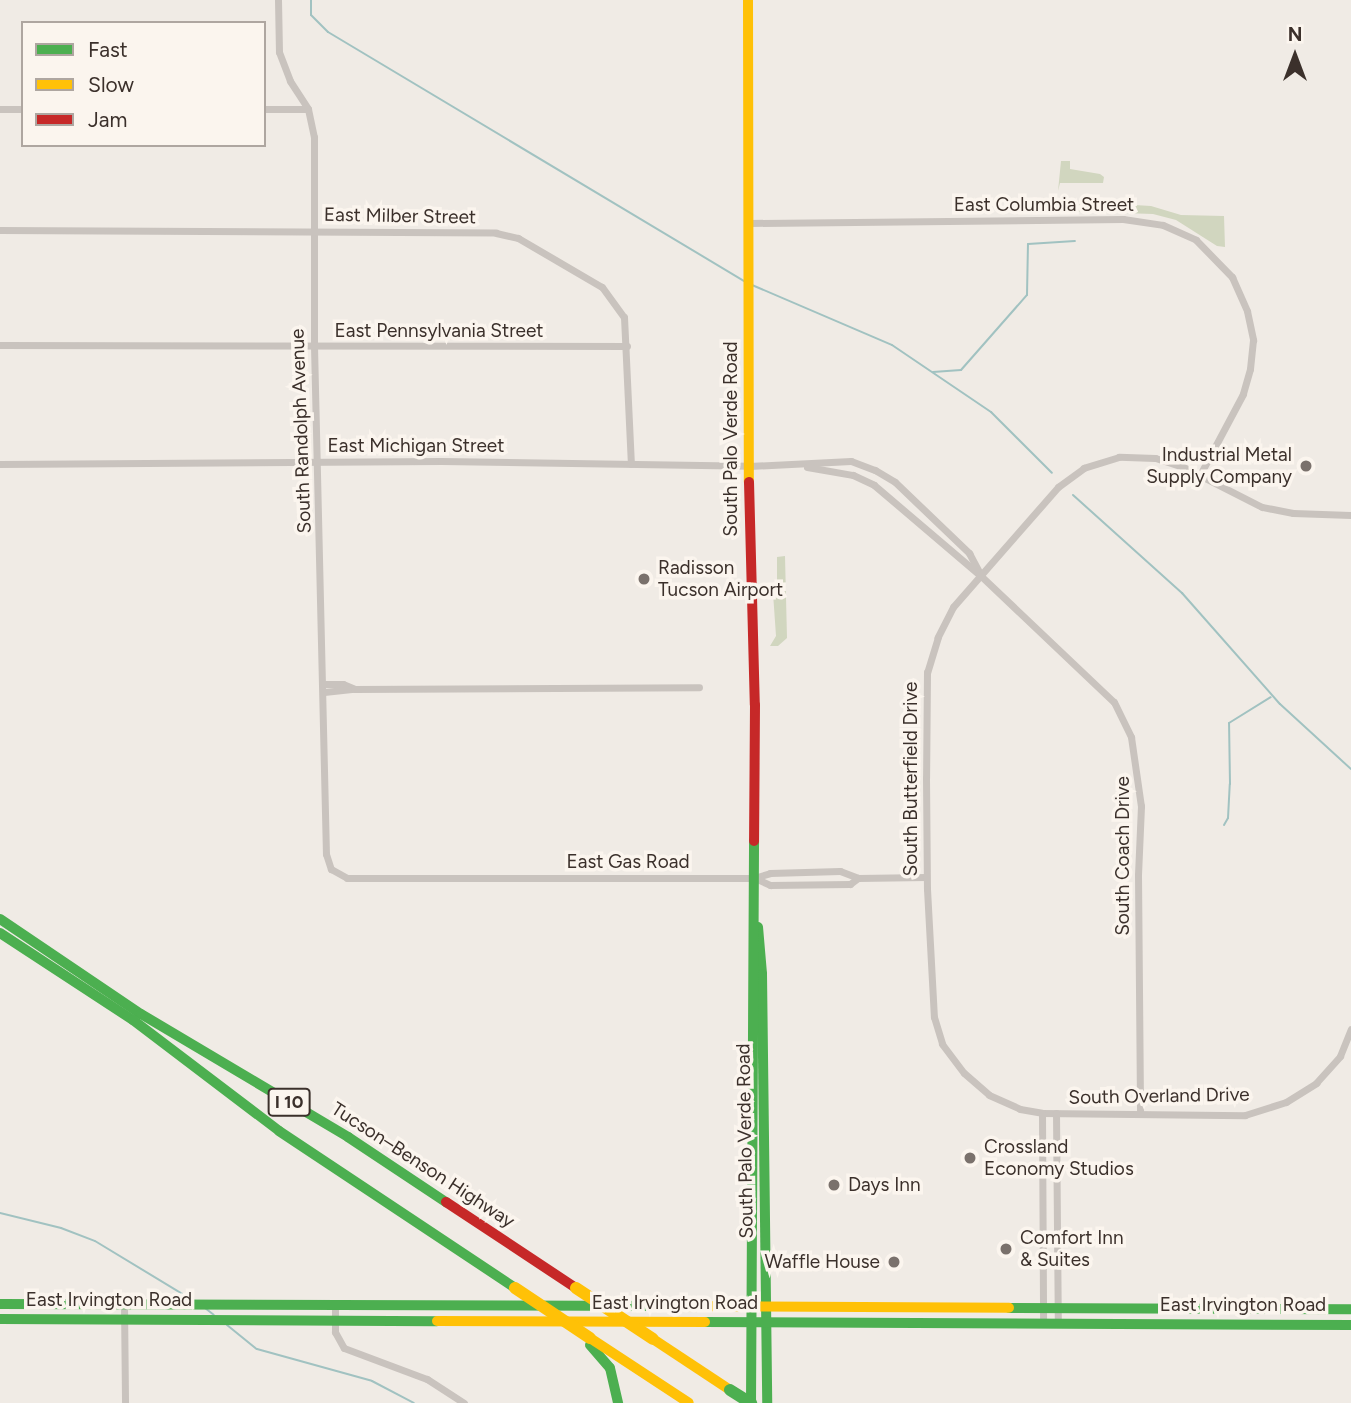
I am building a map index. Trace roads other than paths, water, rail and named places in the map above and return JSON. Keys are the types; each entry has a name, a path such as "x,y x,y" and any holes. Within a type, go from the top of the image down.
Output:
{"main road":[{"name":"South Palo Verde Road","path":"748,0 749,466 755,705 751,1403"},
{"name":"South Palo Verde Road","path":"754,878 762,974 767,1403"},
{"name":"Tucson–Benson Highway","path":"0,919 141,1014 348,1137 751,1403"},
{"name":"I 10","path":"0,933 133,1020 279,1131 585,1338 689,1403"},
{"path":"752,1011 757,1019 758,1058 764,1082"},
{"name":"East Irvington Road","path":"0,1304 1351,1309"},
{"name":"East Irvington Road","path":"0,1319 1351,1325"},
{"path":"585,1338 607,1365 615,1383 618,1403"}],"street":[{"name":"South Randolph Avenue","path":"278,0 279,52 290,81 309,109 314,137 314,346 326,854 331,869"},
{"path":"0,109 21,109"},
{"path":"266,109 309,109"},
{"name":"East Columbia Street","path":"750,223 1123,219 1164,225 1196,240 1232,277 1247,311 1252,340 1250,369 1243,394 1200,475"},
{"name":"East Milber Street","path":"0,230 496,233 518,238 602,287 624,317 631,464"},
{"name":"East Pennsylvania Street","path":"0,345 627,346"},
{"name":"South Butterfield Drive","path":"1056,1113 1020,1109 989,1095 964,1073 942,1044 931,993 926,877 926,672 938,637 953,607 1058,487 1094,463 1119,457 1144,456 1174,463 1200,475"},
{"name":"South Coach Drive","path":"799,466 832,459 851,461 875,470 895,482 970,553 981,576"},
{"name":"East Michigan Street","path":"0,464 318,461 749,466"},
{"name":"South Coach Drive","path":"749,466 799,466 853,475 867,482 901,506 981,576 1114,702 1131,737 1138,765 1141,808 1138,875 1140,1113"},
{"path":"867,482 875,470"},
{"path":"1200,475 1247,500 1277,511 1351,514"},
{"path":"324,688 699,687"},
{"name":"East Gas Road","path":"331,869 347,878 754,878 770,873 840,871 858,878 926,877"},
{"path":"754,878 770,885 849,884 858,878"},
{"name":"South Overland Drive","path":"1056,1113 1245,1115 1286,1102 1316,1083 1339,1056 1351,1029"},
{"path":"1042,1113 1052,1122 1052,1157 1057,1175"},
{"path":"1042,1113 1044,1323"},
{"path":"1056,1113 1058,1323"},
{"path":"124,1304 125,1403"},
{"path":"335,1306 335,1332 344,1348 427,1379 464,1403"}],"waterway":[{"path":"311,0 311,15 328,32 744,281"},
{"path":"933,372 961,370 1027,295 1028,244 1075,241"},
{"path":"752,285 892,345 991,412 1052,473"},
{"path":"1073,495 1182,593 1280,704 1351,769"},
{"path":"1224,825 1228,818 1230,784 1229,723 1271,697"},
{"path":"0,1213 61,1228 95,1241 194,1301"},
{"path":"205,1308 214,1315"},
{"path":"227,1325 257,1349 372,1381 414,1403"}],"place":[{"name":"Industrial Metal Supply Company","path":"1306,466"},
{"name":"Radisson Tucson Airport","path":"644,579"},
{"name":"Crossland Economy Studios","path":"970,1158"},
{"name":"Days Inn","path":"834,1185"},
{"name":"Comfort Inn & Suites","path":"1006,1249"},
{"name":"Waffle House","path":"894,1262"}]}
